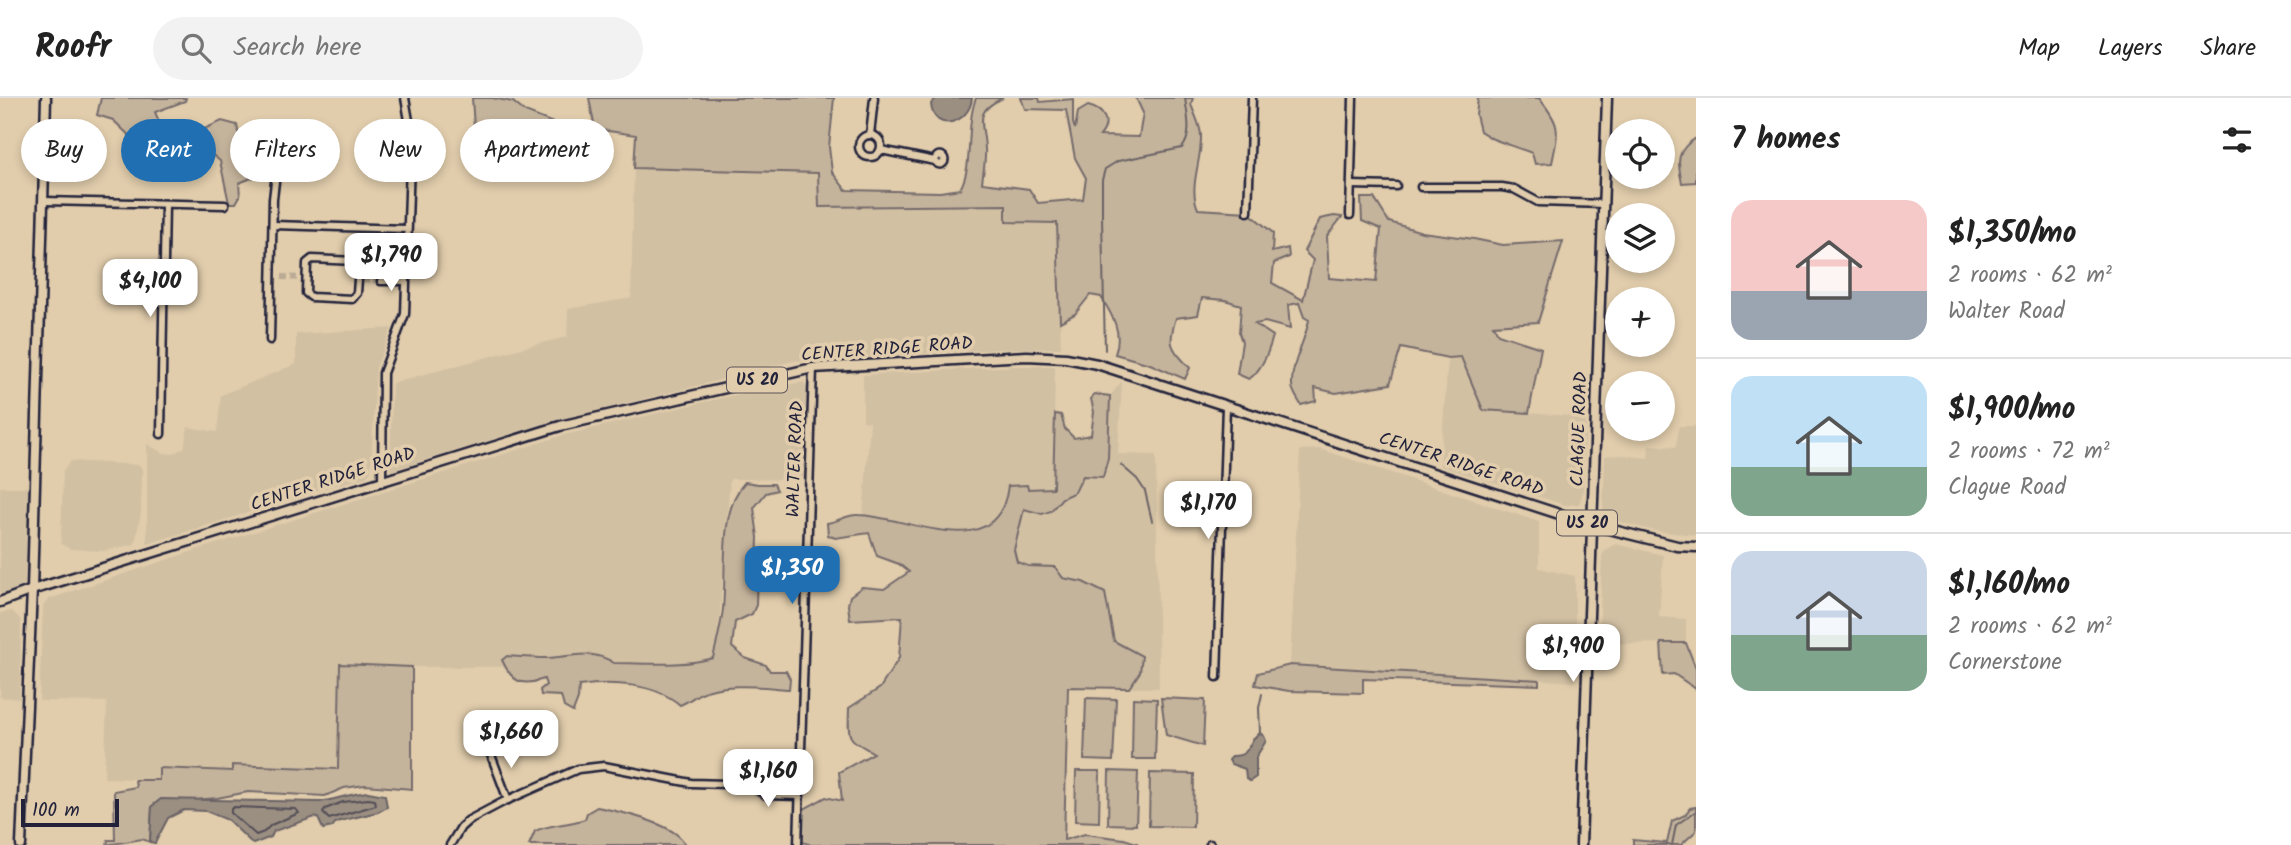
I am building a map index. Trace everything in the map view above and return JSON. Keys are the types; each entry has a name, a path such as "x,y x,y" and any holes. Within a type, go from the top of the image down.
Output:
{"main road":[{"path":"21,845 32,590 46,98"},
{"name":"CLAGUE ROAD","path":"1581,845 1607,98"},
{"name":"CENTER RIDGE ROAD","path":"0,602 560,426 813,368 1022,356 1052,356 1097,363 1593,525 1677,546 1696,547"}],"street":[{"path":"382,480 383,373 405,314 411,132 405,98"},
{"path":"870,135 874,98"},
{"path":"1248,212 1252,98"},
{"path":"1350,215 1353,98"},
{"path":"864,136 877,137 881,150 874,156 863,154 859,143 864,136"},
{"path":"881,150 935,161"},
{"path":"270,340 275,182"},
{"path":"1351,185 1396,186"},
{"path":"1421,187 1502,187 1514,189 1538,202 1604,204"},
{"path":"44,201 225,205"},
{"path":"161,434 166,204"},
{"path":"273,225 407,229"},
{"path":"313,259 355,261 359,266 361,280 352,299 310,297 306,293 303,278 307,263 313,259"},
{"path":"271,277 282,278"},
{"path":"382,281 405,281"},
{"name":"WALTER ROAD","path":"798,845 813,368"},
{"path":"1217,677 1226,406"},
{"path":"488,747 508,800"},
{"path":"450,845 461,827 469,820 578,769 594,766 691,783 801,786"},
{"path":"747,784 766,795 800,796"}],"shaded area":[{"path":"101,98 186,98 185,101 155,112 158,119 121,119 121,128 113,120 97,115"},
{"path":"472,98 513,102 525,112 543,119 473,119"},
{"path":"589,98 834,98 829,147 832,172 846,190 940,192 960,189 964,179 976,98 1003,98 983,113 985,153 982,183 1029,189 1038,203 1083,199 1086,178 1075,158 1066,110 1025,109 1021,98 1039,98 1040,102 1073,99 1075,129 1078,112 1088,106 1099,111 1106,122 1100,136 1139,137 1143,113 1136,98 1193,98 1191,104 1201,136 1194,192 1198,209 1248,212 1273,233 1272,252 1288,248 1289,257 1274,263 1272,283 1303,300 1313,260 1304,251 1320,219 1342,217 1327,236 1329,278 1376,282 1381,229 1362,221 1361,198 1374,198 1389,222 1422,232 1503,245 1563,241 1538,322 1493,325 1498,334 1541,348 1529,413 1483,410 1461,357 1448,358 1401,348 1390,384 1336,393 1315,388 1316,401 1301,405 1293,390 1292,377 1309,320 1304,317 1299,303 1288,305 1290,329 1265,322 1255,324 1273,336 1261,365 1249,379 1237,374 1242,342 1239,333 1241,305 1202,298 1198,315 1176,318 1173,327 1172,346 1190,368 1185,379 1150,364 1115,354 1117,332 1113,318 1101,297 1090,295 1075,314 1060,322 1057,223 1006,222 1006,205 819,207 818,173 634,168 636,135 614,132 614,119 593,119"},
{"path":"1478,98 1539,98 1555,121 1557,135 1552,163 1535,164 1532,153 1493,139 1480,131 1476,115"},
{"path":"222,121 230,123 230,182 242,182 239,183 240,196 236,203 229,203 220,161 216,158 216,124"},
{"path":"1696,138 1696,182 1682,183 1679,169 1681,152"},
{"path":"634,168 818,173 819,207 1007,205 1007,222 1057,223 1061,348 794,361 539,425 390,471 392,383 567,337 568,309 631,298"},
{"path":"392,328 376,368 371,471 366,477 300,495 299,500 292,499 147,544 147,444 163,453 172,454 184,448 188,427 217,432 221,395 296,364 296,334"},
{"path":"1461,357 1483,410 1586,417 1583,492 1579,504 1565,505 1440,466 1448,358"},
{"path":"1055,366 1053,488 1028,489 1008,486 1006,504 989,525 971,532 933,529 863,515 870,422 863,421 863,375"},
{"path":"1122,381 1118,454 1156,455 1159,688 1129,688 1140,672 1114,641 1105,593 1083,582 1063,578 1055,567 1028,566 1017,561 1014,550 1024,509 1042,514 1051,511 1062,498 1075,492 1083,476 1099,477 1108,458 1110,396"},
{"path":"804,382 809,390 806,480 730,479 716,666 412,667 340,664 338,769 233,765 233,771 159,768 159,780 104,778 107,702 39,701 43,606 49,599 564,435 764,388"},
{"path":"1094,394 1110,396 1108,458 1103,477 1083,476 1075,492 1062,498 1051,511 1042,514 1024,509 1014,550 1017,562 1028,566 1055,567 1063,578 1083,582 1105,593 1114,641 1142,656 1140,672 1129,688 1068,687 1064,840 1085,834 1124,839 1137,843 1136,845 811,845 800,841 802,810 826,797 842,801 839,772 874,753 851,737 849,708 880,688 899,658 902,617 850,620 850,596 862,587 884,589 909,572 899,564 877,556 869,533 835,538 828,535 827,523 858,515 948,531 969,531 987,525 1001,511 1008,486 1027,485 1028,489 1053,488 1055,414 1061,415 1065,429 1074,438 1091,435 1094,412 1091,399"},
{"path":"1679,426 1696,426 1696,535 1654,531 1609,519 1603,510 1605,456 1648,458 1649,445 1676,447"},
{"path":"1320,449 1539,522 1539,568 1575,576 1575,682 1290,665 1300,450"},
{"path":"71,461 140,465 141,513 135,544 103,551 70,549 61,544 63,470"},
{"path":"745,482 774,484 777,490 766,493 754,508 758,537 756,605 752,614 735,622 732,647 745,658 766,665 770,671 786,671 790,679 789,689 743,686 720,688 699,694 680,705 645,688 591,684 579,686 573,712 564,707 561,696 541,695 540,690 546,685 544,679 529,683 514,678 502,660 507,656 548,658 581,654 605,658 614,663 651,664 689,663 713,658 723,609 727,525 736,494"},
{"path":"0,487 35,487 32,590 0,602"},
{"path":"1615,544 1663,555 1659,617 1686,619 1686,643 1599,644 1602,555"},
{"path":"12,611 21,620 20,699 0,697 0,613"},
{"path":"1661,643 1686,643 1696,669 1696,689 1674,674 1663,675"},
{"path":"340,664 412,667 412,789 365,785 344,788 325,796 248,792 186,801 161,799 152,807 150,842 142,839 107,845 108,840 115,840 114,791 136,787 135,780 159,780 159,768 232,771 232,765 338,769"},
{"path":"1290,665 1539,680 1539,685 1363,679 1363,693 1289,691 1255,685 1258,673"},
{"path":"1086,698 1116,699 1113,761 1084,760"},
{"path":"1133,698 1157,699 1155,759 1132,759"},
{"path":"1161,698 1205,700 1203,746 1166,735"},
{"path":"1076,771 1100,771 1099,822 1075,821"},
{"path":"1109,771 1138,772 1136,825 1108,824"},
{"path":"1150,773 1194,774 1193,827 1149,826"},
{"path":"597,807 659,825 671,831 685,845 529,845 535,831 585,819 587,813"},
{"path":"1696,807 1696,831 1681,845 1633,845 1633,840 1667,843 1672,821 1685,815 1690,808"}],"water":[{"path":"936,98 972,98 965,114 952,122 944,122 933,113 931,104"},
{"path":"1260,733 1266,741 1256,757 1256,777 1250,781 1246,779 1245,769 1231,764 1229,760 1232,756 1244,754 1255,736"},
{"path":"368,792 385,795 387,807 378,812 336,822 332,827 323,829 315,817 274,831 271,837 253,844 228,820 206,811 184,810 168,818 155,843 150,842 152,806 161,799 320,802"}],"waterway":[{"path":"1105,350 1102,218 1102,180 1105,169 1118,161 1182,148 1188,131 1185,98"},
{"path":"1121,465 1137,479 1145,491 1152,521"},
{"path":"1260,733 1259,708 1262,694"},
{"path":"1672,845 1676,825 1696,811"}],"tunnel":[{"path":"282,277 300,278"},
{"path":"364,280 381,281"}]}
